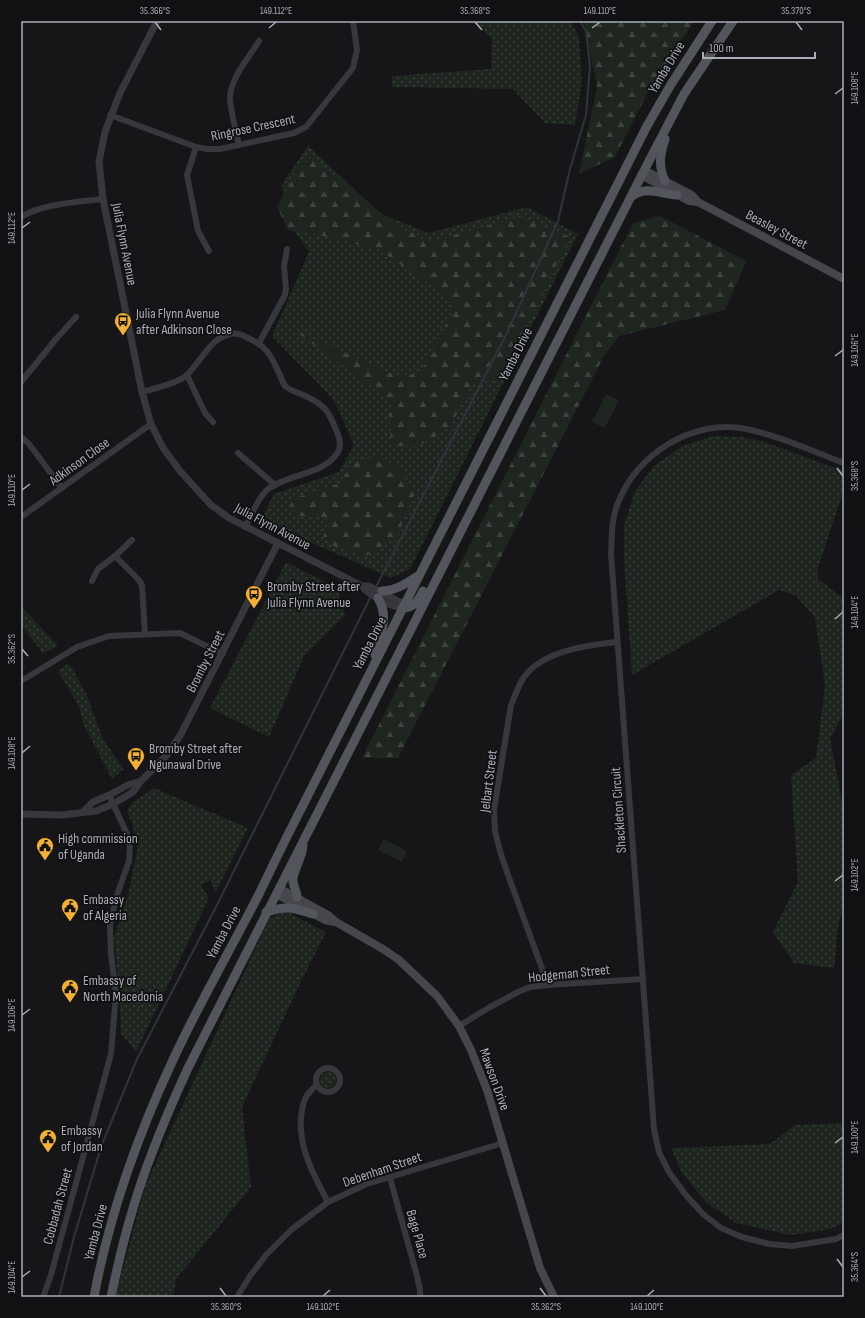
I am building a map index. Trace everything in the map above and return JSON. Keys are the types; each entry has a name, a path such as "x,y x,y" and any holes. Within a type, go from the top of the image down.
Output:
{"main road":[{"name":"Yamba Drive","path":"94,1297 108,1234 118,1200 150,1111 172,1061 628,164 670,86 712,21"},
{"path":"665,181 660,166 662,149 669,122 697,74 733,21"},
{"name":"Yamba Drive","path":"111,1297 122,1247 144,1175 188,1068 629,198 669,122"},
{"path":"628,164 643,173"},
{"name":"Beasley Street","path":"643,173 665,181 692,195 698,202"},
{"name":"Beasley Street","path":"643,173 677,195 689,201 698,202 844,278"},
{"path":"629,198 635,194 648,190 669,195 677,195"},
{"path":"411,628 410,616 404,606 417,602 429,580 445,561"},
{"path":"375,663 377,645 383,631 384,620 380,595 419,575"},
{"path":"297,897 293,877 302,854 304,839"},
{"path":"263,884 277,891"},
{"name":"Mawson Drive","path":"277,891 297,897 399,960 436,996 459,1026 471,1050 487,1090 540,1268 554,1297"},
{"name":"Mawson Drive","path":"277,891 313,914 325,920 336,922"},
{"path":"266,912 282,907 292,908 313,914"}],"street":[{"name":"Julia Flynn Avenue","path":"157,21 110,115 99,162 102,198 142,392 151,424 163,448 194,489 211,505 229,518 362,586 368,586 393,606 404,606"},
{"name":"Ringrose Crescent","path":"110,115 196,147 207,149 220,149 294,134 306,127 353,68 358,50 353,21"},
{"path":"239,145 230,99 231,91 234,81 259,41"},
{"path":"196,147 188,175 198,231 209,251"},
{"path":"21,217 28,212 39,208 102,198"},
{"path":"259,343 285,296 286,289 284,266 287,249"},
{"path":"21,382 76,317"},
{"path":"142,392 180,380 187,375 222,337 231,334 240,334 259,343 267,349 284,385 323,406 330,415 340,440 338,454 328,463 267,490 245,527"},
{"path":"187,375 205,413 213,422"},
{"name":"Adkinson Close","path":"21,517 151,424"},
{"name":"Shackleton Circuit","path":"844,463 746,429 718,427 693,432 665,446 644,461 629,481 618,503 612,526 611,554 654,1130 659,1152 669,1172 685,1194 703,1214 721,1228 742,1237 763,1242 792,1246 836,1238 844,1235"},
{"path":"21,437 29,444 62,488"},
{"path":"238,453 276,485"},
{"path":"92,581 98,569 116,556 132,540"},
{"name":"Bromby Street","path":"21,814 62,815 96,811 113,804 133,792 143,779 167,755 181,734 223,654 278,543"},
{"path":"116,556 142,585 145,634"},
{"path":"21,681 77,646 109,636 180,633 223,654"},
{"name":"Jelbart Street","path":"548,985 506,869 496,831 494,810 511,705 516,691 525,677 535,667 548,658 590,645 617,642"},
{"name":"Bromby Street","path":"83,812 93,802 143,779"},
{"name":"Cobbadah Street","path":"43,1297 51,1275 111,1054 116,993 111,954 110,925 116,898 129,861 130,847 127,834 109,795"},
{"name":"Hodgeman Street","path":"459,1026 490,1006 530,987 643,979"},
{"path":"316,1084 322,1091 333,1091 337,1089 340,1082 338,1074 332,1069 324,1068 318,1073 316,1076 316,1084 305,1098 302,1114 301,1133 306,1155 313,1174 328,1202"},
{"name":"Debenham Street","path":"237,1297 250,1276 266,1255 290,1230 328,1202 367,1184 503,1142"},
{"name":"Bage Place","path":"390,1178 417,1276 420,1297"}],"green space":[{"path":"473,21 571,21 579,38 582,83 575,125 545,123 513,89 392,87 392,76 491,69 492,39"},
{"path":"584,21 694,21 647,94 615,157 579,174 597,86"},
{"path":"308,146 380,213 428,233 527,207 578,234 410,569 391,578 261,520 274,494 339,472 354,445 334,400 272,336 309,252 286,220 282,184"},
{"path":"311,156 396,225 430,242 520,216 570,237 502,375 471,386 450,427 419,446 392,446 389,417 393,403 294,330 395,375 420,374 453,312 454,302 380,250 329,237 288,230 277,207 297,170"},
{"path":"660,216 746,261 725,310 619,336 604,356 398,758 362,758 633,223"},
{"path":"606,394 619,400 605,428 592,422"},
{"path":"714,436 741,437 764,442 844,471 844,489 818,568 818,579 844,599 844,713 830,738 844,813 844,903 838,927 834,968 794,963 773,932 798,882 791,775 816,758 825,685 815,617 795,595 779,590 632,675 624,558 624,525 635,491 654,466 682,446"},
{"path":"378,456 398,466 415,493 397,537 365,556 333,546 323,538 329,518 301,516 289,513 292,499 340,483 352,463"},
{"path":"286,562 337,588 345,615 304,656 269,737 210,708"},
{"path":"21,606 58,646 43,653 21,625"},
{"path":"69,663 86,694 103,739 124,769 112,779 83,723 79,706 58,671"},
{"path":"154,788 248,828 216,892 210,880 201,885 209,898 136,1052 121,1033 119,986 114,938 128,894 138,847 132,823 127,811 132,803"},
{"path":"384,839 407,851 402,862 378,850"},
{"path":"285,911 326,932 303,977 242,1107 251,1187 176,1279 173,1297 115,1297 146,1184 269,919"},
{"path":"325,1072 331,1072 336,1077 334,1086 331,1088 325,1088 320,1083 320,1077"},
{"path":"844,1123 844,1223 830,1229 791,1235 736,1223 706,1202 682,1173 671,1148 770,1144 795,1125"}],"waterway":[{"path":"376,587 506,335 558,221 570,169 586,115 590,66 586,31 580,21"},
{"path":"59,1297 74,1237 101,1147 137,1059 218,903 371,596"}],"place":[{"name":"Julia Flynn Avenue after Adkinson Close","path":"123,336"},
{"name":"Bromby Street after Julia Flynn Avenue","path":"254,609"},
{"name":"Bromby Street after Ngunawal Drive","path":"136,771"},
{"name":"High commission of Uganda","path":"45,861"},
{"name":"Embassy of Algeria","path":"70,922"},
{"name":"Embassy of North Macedonia","path":"70,1003"},
{"name":"Embassy of Jordan","path":"48,1153"}]}
